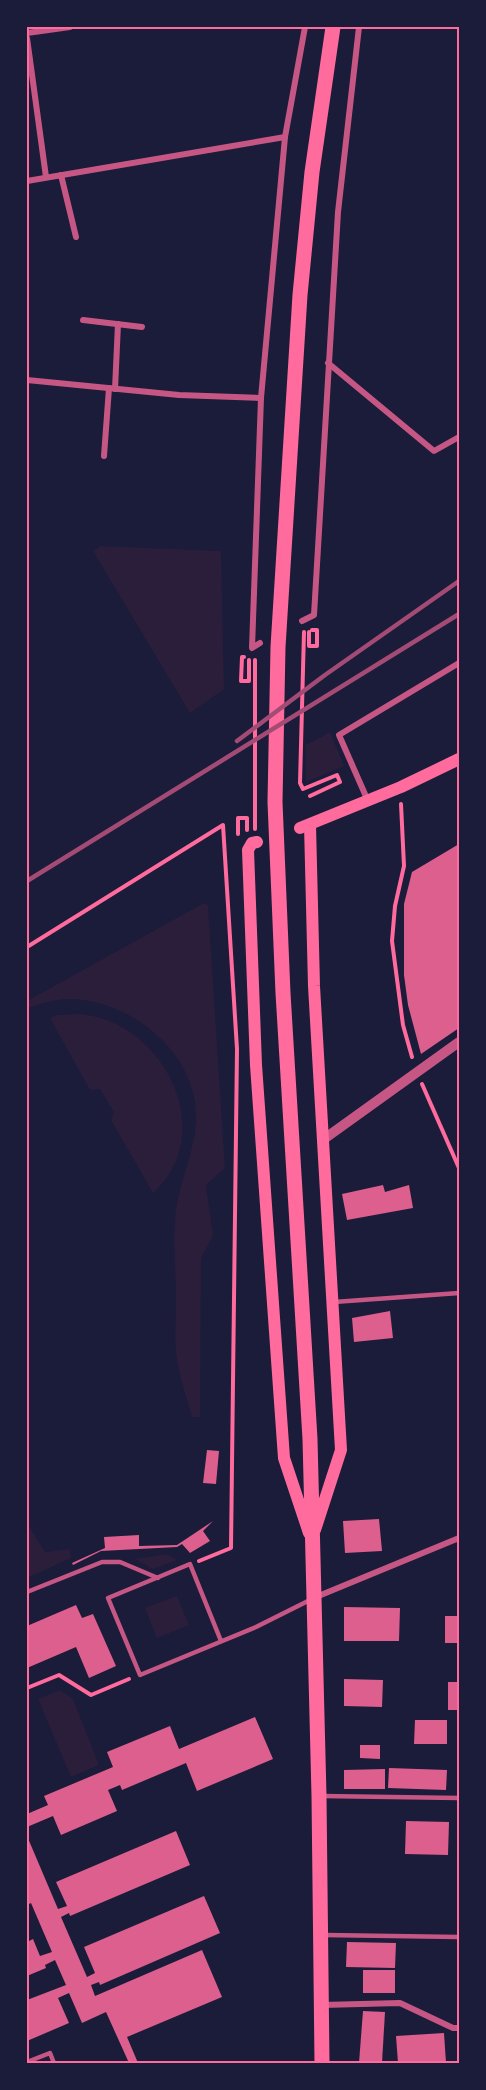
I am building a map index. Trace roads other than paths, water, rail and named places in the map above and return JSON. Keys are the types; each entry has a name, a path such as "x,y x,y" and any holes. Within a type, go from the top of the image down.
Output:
{"main road":[{"path":"322,2063 319,1796 310,1439 283,993 275,802 278,647 300,295 312,172 333,27"},
{"path":"311,1540 341,1450 305,826 368,801 459,759"},
{"path":"257,842 252,843 248,850 251,958 284,1458 311,1540"}],"street":[{"path":"30,30 70,27"},
{"path":"260,643 252,648 261,398 285,138 305,27"},
{"path":"302,621 314,615 338,212 359,27"},
{"path":"27,38 46,177"},
{"path":"27,181 285,138"},
{"path":"61,175 76,237"},
{"path":"83,320 142,327"},
{"path":"104,456 118,324"},
{"path":"328,363 434,452 459,437"},
{"path":"27,380 179,395 261,398"},
{"path":"368,801 339,735 459,663"},
{"path":"324,1139 459,1042"},
{"path":"313,1598 459,1538"},
{"path":"322,2005 400,2002 453,2028 459,2028"}],"lane":[{"path":"334,1302 459,1293"},
{"path":"27,1592 102,1562 120,1562 158,1578"},
{"path":"221,1641 190,1564 108,1598 140,1675 221,1641 313,1598"},
{"path":"319,1796 459,1798"},
{"path":"321,1935 459,1937"},
{"path":"27,2062 50,2053 54,2063"}],"railway":[{"path":"237,741 325,675 459,581"},
{"path":"27,881 459,614"}]}
